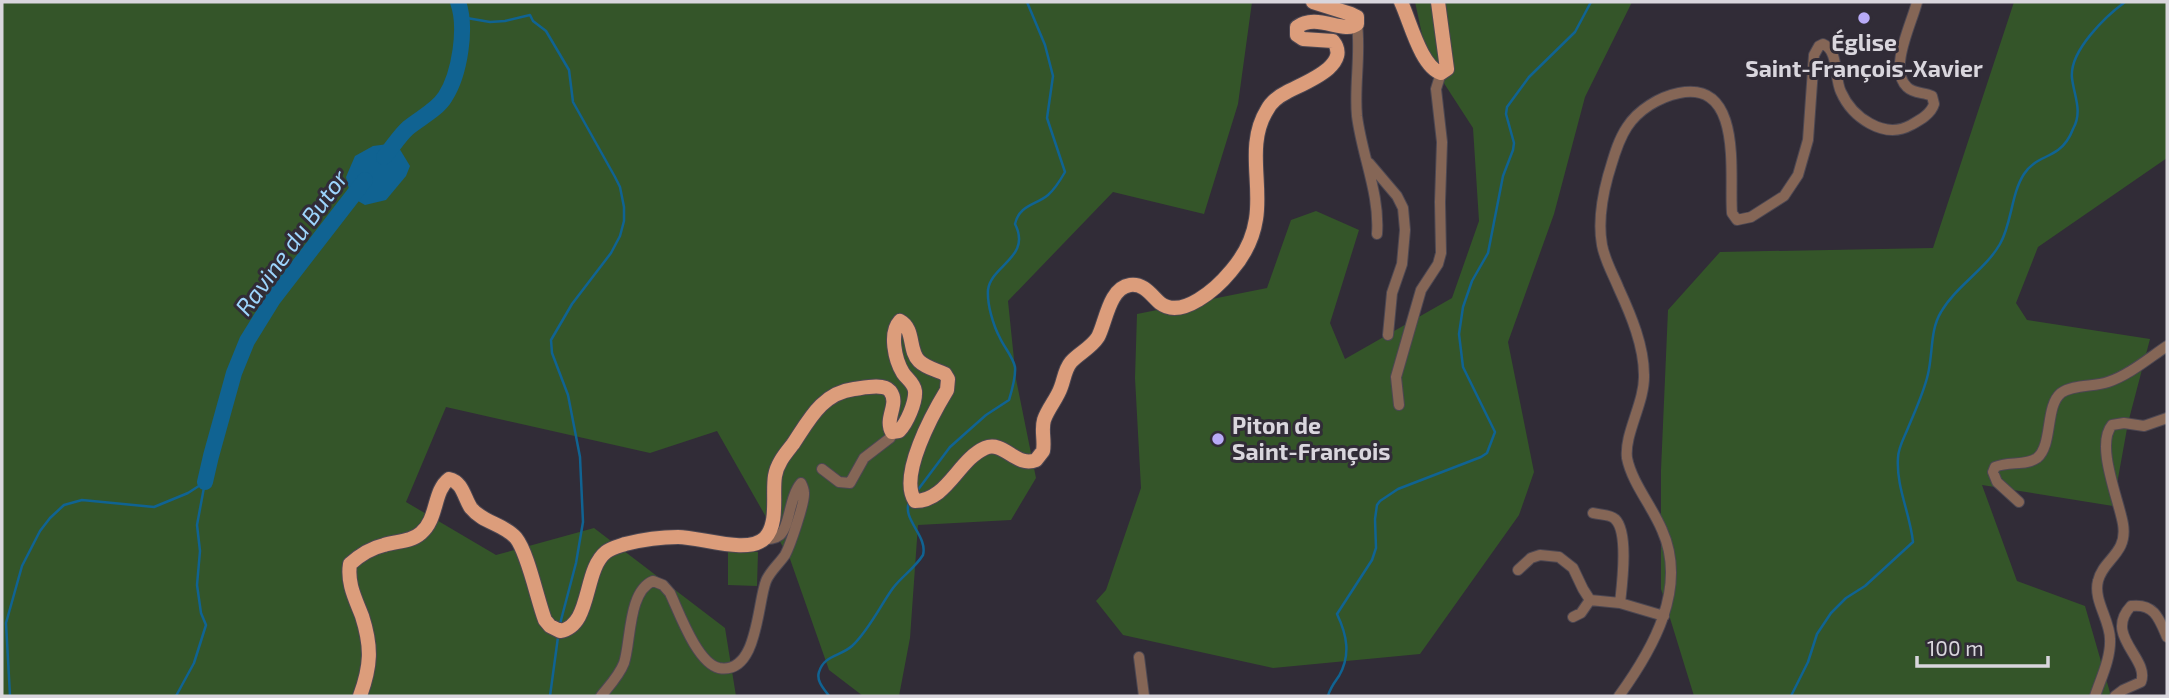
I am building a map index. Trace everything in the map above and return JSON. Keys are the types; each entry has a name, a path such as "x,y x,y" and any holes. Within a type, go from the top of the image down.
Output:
{"main road":[{"path":"360,696 368,675 370,655 362,617 348,575 350,564 361,555 383,545 410,540 421,534 433,514 442,486 449,479 458,483 476,513 516,537 542,613 550,626 560,631 571,628 578,619 597,564 603,554 614,548 678,537 748,546 763,539 771,526 774,477 779,464 814,412 830,397 850,389 885,388 890,391 894,403 888,420 890,429 894,432 903,427 915,394 913,385 900,367 896,353 894,332 900,321 909,330 912,348 918,360 945,374 948,382 947,390 920,444 909,487 915,501 922,501 942,489 984,449 999,448 1024,462 1039,457 1044,446 1045,417 1060,391 1068,366 1096,340 1111,303 1120,290 1132,284 1143,287 1167,307 1178,309 1195,302 1229,274 1246,252 1256,220 1255,152 1265,112 1278,97 1327,71 1337,50 1332,41 1303,39 1297,35 1297,27 1306,23 1332,23 1348,29 1357,24 1357,17 1351,14 1313,2"},
{"path":"1401,2 1424,57 1435,71 1441,73 1447,69 1438,2"}],"street":[{"path":"1619,696 1664,616 1670,596 1671,570 1669,550 1662,530 1628,459 1628,442 1644,386 1642,352 1608,265 1601,242 1600,222 1605,188 1617,147 1628,125 1640,112 1660,100 1689,91 1706,95 1718,105 1727,125 1731,157 1732,213 1737,220 1751,217 1784,196 1798,175 1808,140 1814,55 1819,46 1827,45 1832,53 1841,93 1864,120 1879,128 1895,130 1908,127 1930,112 1934,104 1932,96 1909,89 1900,72 1903,45 1917,2"},
{"path":"1357,24 1357,117 1377,210 1377,234"},
{"path":"1399,405 1396,377 1421,290 1438,264 1441,253 1442,142 1436,89 1441,73"},
{"path":"1366,158 1394,190 1403,208 1405,230 1402,264 1393,288 1388,335"},
{"path":"2019,502 1997,482 1993,472 1995,467 2002,464 2036,458 2043,447 2056,400 2061,393 2069,389 2110,382 2167,346"},
{"path":"2095,696 2108,656 2110,638 2097,584 2099,576 2120,548 2124,534 2106,446 2108,430 2117,423 2144,426 2167,418"},
{"path":"822,470 839,482 850,483 864,458 894,432"},
{"path":"601,696 623,666 638,596 645,585 653,581 663,585 670,593 698,651 710,664 719,668 730,668 745,657 752,641 767,579 787,550 804,498 801,483 792,496 782,532 776,537 763,539"},
{"path":"1593,513 1611,516 1618,522 1623,552 1619,603"},
{"path":"1518,570 1531,558 1540,555 1551,554 1559,557 1573,568 1590,600"},
{"path":"1590,600 1619,603 1664,616"},
{"path":"1573,617 1581,613 1590,600"},
{"path":"2115,696 2141,682 2143,678 2142,670 2125,637 2122,621 2124,613 2132,606 2142,605 2150,609 2159,618 2167,636"},
{"path":"1139,657 1144,696"}],"green space":[{"path":"2,2 1252,2 1238,104 1204,214 1113,192 1008,301 1016,379 1036,478 1011,520 918,525 910,638 899,696 863,696 829,670 790,559 717,431 650,453 446,407 406,502 496,555 594,528 725,628 736,696 2,696"},
{"path":"1415,2 1632,2 1585,97 1554,214 1508,342 1534,472 1519,515 1420,654 1273,668 1123,635 1096,601 1106,590 1141,488 1135,378 1137,314 1267,288 1291,220 1316,211 1359,230 1330,323 1345,359 1452,298 1479,221 1473,128 1427,57"},
{"path":"2014,2 2167,2 2167,158 2038,247 2016,303 2027,320 2150,339 2128,423 2113,506 1982,485 2017,581 2085,606 2111,696 1694,696 1661,589 1661,470 1668,310 1720,252 1933,248"},
{"path":"728,551 758,552 757,586 728,585"}],"water":[{"path":"396,143 410,166 406,176 386,200 365,205 351,197 346,177 355,156 373,146"}],"waterway":[{"name":"Ravine du Butor","path":"384,157 408,128 442,102 450,87 455,76 462,37 458,2"},
{"path":"917,491 950,447 986,415 1009,400 1015,367 995,327 988,290 996,274 1015,253 1019,235 1015,224 1020,213 1048,195 1065,172 1047,118 1053,76 1045,45 1027,2"},
{"path":"1328,696 1343,668 1346,653 1345,637 1337,614 1372,560 1376,548 1377,505 1398,489 1481,457 1487,453 1495,432 1463,367 1459,334 1463,307 1472,281 1488,253 1503,176 1513,150 1507,107 1529,77 1575,32 1591,2"},
{"path":"1791,696 1808,662 1817,634 1831,613 1913,542 1899,479 1898,454 1926,381 1937,319 1947,303 1987,262 2000,244 2016,190 2024,174 2035,163 2061,148 2069,138 2077,116 2072,78 2076,57 2090,35 2125,2"},
{"path":"461,17 490,22 530,15 533,21 546,31 569,70 573,102 620,187 624,207 620,236 611,253 572,304 551,340 552,353 568,395 580,457 583,522 576,563 560,624"},
{"name":"Ravine du Butor","path":"205,482 234,373 247,341 273,299 365,180"},
{"path":"10,696 6,623 22,566 50,518 64,505 82,500 154,507 188,493 205,482"},
{"name":"Ravine du Butor","path":"176,696 194,663 206,625 201,613 197,585 200,551 197,525 205,482"},
{"path":"829,696 819,679 821,666 858,640 893,588 923,555 922,541 909,515 909,502"},
{"path":"550,696 558,637"}],"place":[{"name":"Église Saint-François-Xavier","path":"1864,18"},
{"name":"Piton de Saint-François","path":"1218,439"}]}
